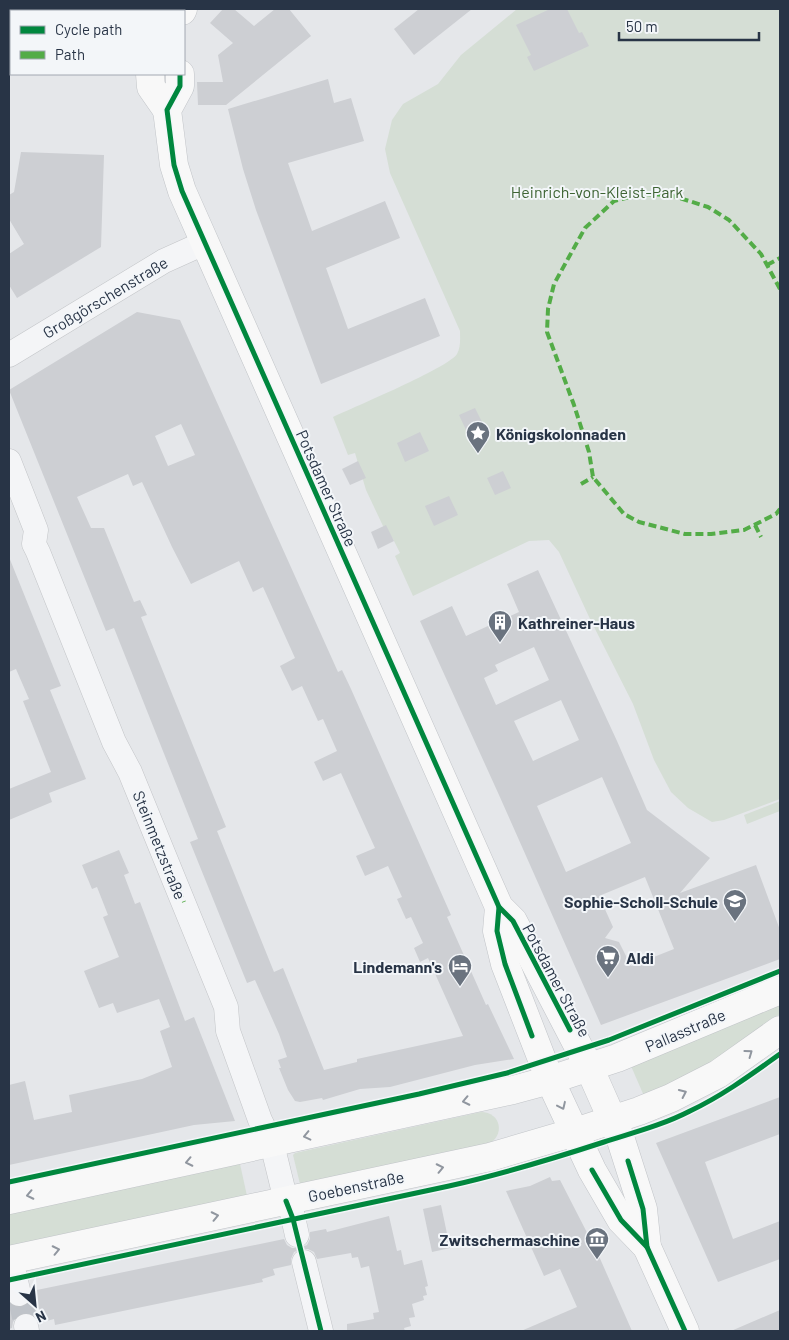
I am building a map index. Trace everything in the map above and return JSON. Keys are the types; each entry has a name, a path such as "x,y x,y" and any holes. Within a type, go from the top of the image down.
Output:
{"main road":[{"path":"150,75 151,87 167,110 180,86 180,75"},
{"name":"Potsdamer Straße","path":"167,110 170,141 178,178 204,243 499,908 513,921 589,1067 624,1151 643,1209 647,1247 685,1331"},
{"name":"Potsdamer Straße","path":"499,908 497,930 505,964 550,1080 592,1170 622,1220 647,1247"},
{"name":"Pallasstraße","path":"589,1067 635,1051 780,990"},
{"path":"612,1120 698,1086 737,1062 780,1030"},
{"path":"9,1200 477,1098 550,1080 589,1067"},
{"name":"Goebenstraße","path":"10,1260 490,1157 612,1120"}],"street":[{"name":"Großgörschenstraße","path":"9,355 164,261 204,243"},
{"name":"Steinmetzstraße","path":"9,461 36,530 34,544 114,742 130,772 226,1007 228,1032 260,1120 272,1144 297,1236"},
{"path":"10,1260 19,1294"},
{"path":"304,1262 320,1331"}],"green space":[{"name":"Heinrich-von-Kleist-Park","path":"517,9 780,9 780,799 724,820 712,822 688,808 671,792 654,760 633,704 559,552 549,540 529,541 413,596 395,556 400,553 393,539 383,526 366,490 355,453 348,455 333,417 437,368 457,354 460,331 390,173 385,149 392,120 403,104 438,84 461,55"},
{"path":"780,801 780,811 747,824 744,815"},
{"path":"780,1001 780,1014 706,1065 644,1096 631,1066"},
{"path":"481,1112 493,1116 499,1125 497,1136 487,1145 300,1184 293,1155 295,1153"},
{"path":"240,1164 247,1196 9,1247 9,1214"}],"building":[{"path":"223,9 234,9 254,26 275,9 289,9 311,36 226,105 198,105 197,82 223,82 218,55 233,43 210,23"},
{"path":"419,9 472,9 414,55 394,29"},
{"path":"550,9 567,9 579,33 582,32 589,46 534,71 527,57 531,55 516,25"},
{"path":"328,79 334,103 351,98 364,141 288,163 312,231 385,201 400,238 326,268 348,329 425,298 440,336 321,384 256,210 243,169 228,109"},
{"path":"21,152 104,155 101,247 17,298 9,285 9,254 24,244 9,219 9,195 14,192"},
{"path":"137,312 180,320 338,672 342,670 351,689 451,915 447,917 486,1005 488,1004 514,1059 475,1065 390,1087 360,1089 323,1100 322,1098 300,1102 295,1101 279,1068 281,1068 278,1060 287,1057 279,1034 255,980 247,983 190,842 198,839 114,628 106,631 9,390","holes":["181,424 195,455 168,466 155,436","128,474 133,486 142,482 191,584 239,561 253,592 263,587 295,658 280,666 292,691 302,686 318,721 323,719 337,751 314,762 323,781 341,773 375,848 356,856 365,876 388,866 402,897 397,899 406,919 411,917 423,943 414,948 420,962 428,958 463,1036 357,1059 357,1062 324,1070 283,968 274,972 217,831 226,827 141,617 147,615 140,600 134,602 104,528 91,528 77,497"]},
{"path":"475,408 483,424 467,432 459,415"},
{"path":"420,432 429,451 405,462 397,443"},
{"path":"358,461 366,478 350,485 342,469"},
{"path":"503,471 511,488 495,495 487,478"},
{"path":"449,496 458,515 434,526 425,506"},
{"path":"386,525 394,541 378,549 371,532"},
{"path":"9,557 61,686 50,690 86,779 49,793 52,802 9,820 9,789 51,772 23,701 29,699 16,669 9,672"},
{"path":"538,570 647,810 710,858 680,893 756,865 780,930 780,959 601,1025 420,621 452,606 466,636 519,612 507,584","holes":["534,647 549,680 496,705 484,678 498,671 495,665","561,700 579,740 533,761 514,721","602,777 631,843 566,872 537,806","645,877 674,949 631,966 619,942 605,938 613,927 599,896"]},
{"path":"119,850 129,873 124,875 135,904 140,902 185,1021 194,1017 235,1121 194,1125 9,1165 9,1085 25,1081 34,1120 72,1112 69,1095 142,1079 172,1067 160,1031 170,1027 159,999 117,1013 113,1003 99,1008 84,971 119,957 103,917 108,915 97,887 92,889 82,865"},
{"path":"780,1097 780,1134 705,1162 733,1239 780,1221 780,1259 718,1282 656,1143"},
{"path":"550,1177 552,1181 560,1180 598,1254 632,1331 521,1331 577,1307 560,1269 544,1276 506,1191 530,1186"},
{"path":"441,1205 450,1248 432,1252 423,1209"},
{"path":"389,1216 397,1251 401,1250 404,1265 422,1260 428,1286 425,1287 427,1295 423,1296 424,1300 412,1304 415,1317 409,1318 411,1326 404,1328 405,1331 347,1331 347,1324 374,1319 373,1313 379,1312 369,1266 361,1268 358,1257 352,1258 351,1253 317,1259 314,1252 308,1249 294,1252 291,1265 273,1269 275,1275 262,1279 263,1282 55,1325 54,1319 39,1323 31,1313 24,1312 17,1316 12,1328 9,1329 9,1303 16,1307 23,1307 32,1298 32,1291 284,1239 287,1245 292,1248 300,1248 307,1245 310,1239 310,1232 326,1229 327,1232"},
{"path":"780,1310 780,1331 731,1331"}],"tunnel":[{"path":"19,1294 26,1326"}],"marked path":[{"path":"608,190 614,201"},
{"path":"780,289 761,254 729,220 708,207 670,195 642,194 614,201 585,228 554,284 548,309 547,332 589,452 593,477 624,514 639,522 685,534 711,534 744,530 776,514 780,509"},
{"path":"767,265 780,258"},
{"path":"581,484 593,477"},
{"path":"755,525 761,537"},
{"path":"165,857 184,902"}],"cycle path":[{"path":"180,75 180,86 167,110 174,165 182,191 499,907 513,921 570,1030"},
{"path":"499,907 497,931 505,964 532,1036"},
{"path":"9,1182 419,1094 507,1073 609,1040 780,971"},
{"path":"9,1280 449,1186 527,1166 680,1116 725,1092 780,1054"},
{"path":"628,1161 643,1209 647,1247 685,1331"},
{"path":"592,1170 621,1220 647,1247"},
{"path":"286,1201 293,1219 321,1331"}],"place":[{"name":"Königskolonnaden","path":"478,454"},
{"name":"Kathreiner-Haus","path":"500,643"},
{"name":"Sophie-Scholl-Schule","path":"735,922"},
{"name":"Aldi","path":"608,978"},
{"name":"Lindemann's","path":"460,987"},
{"name":"Zwitschermaschine","path":"597,1260"}]}
